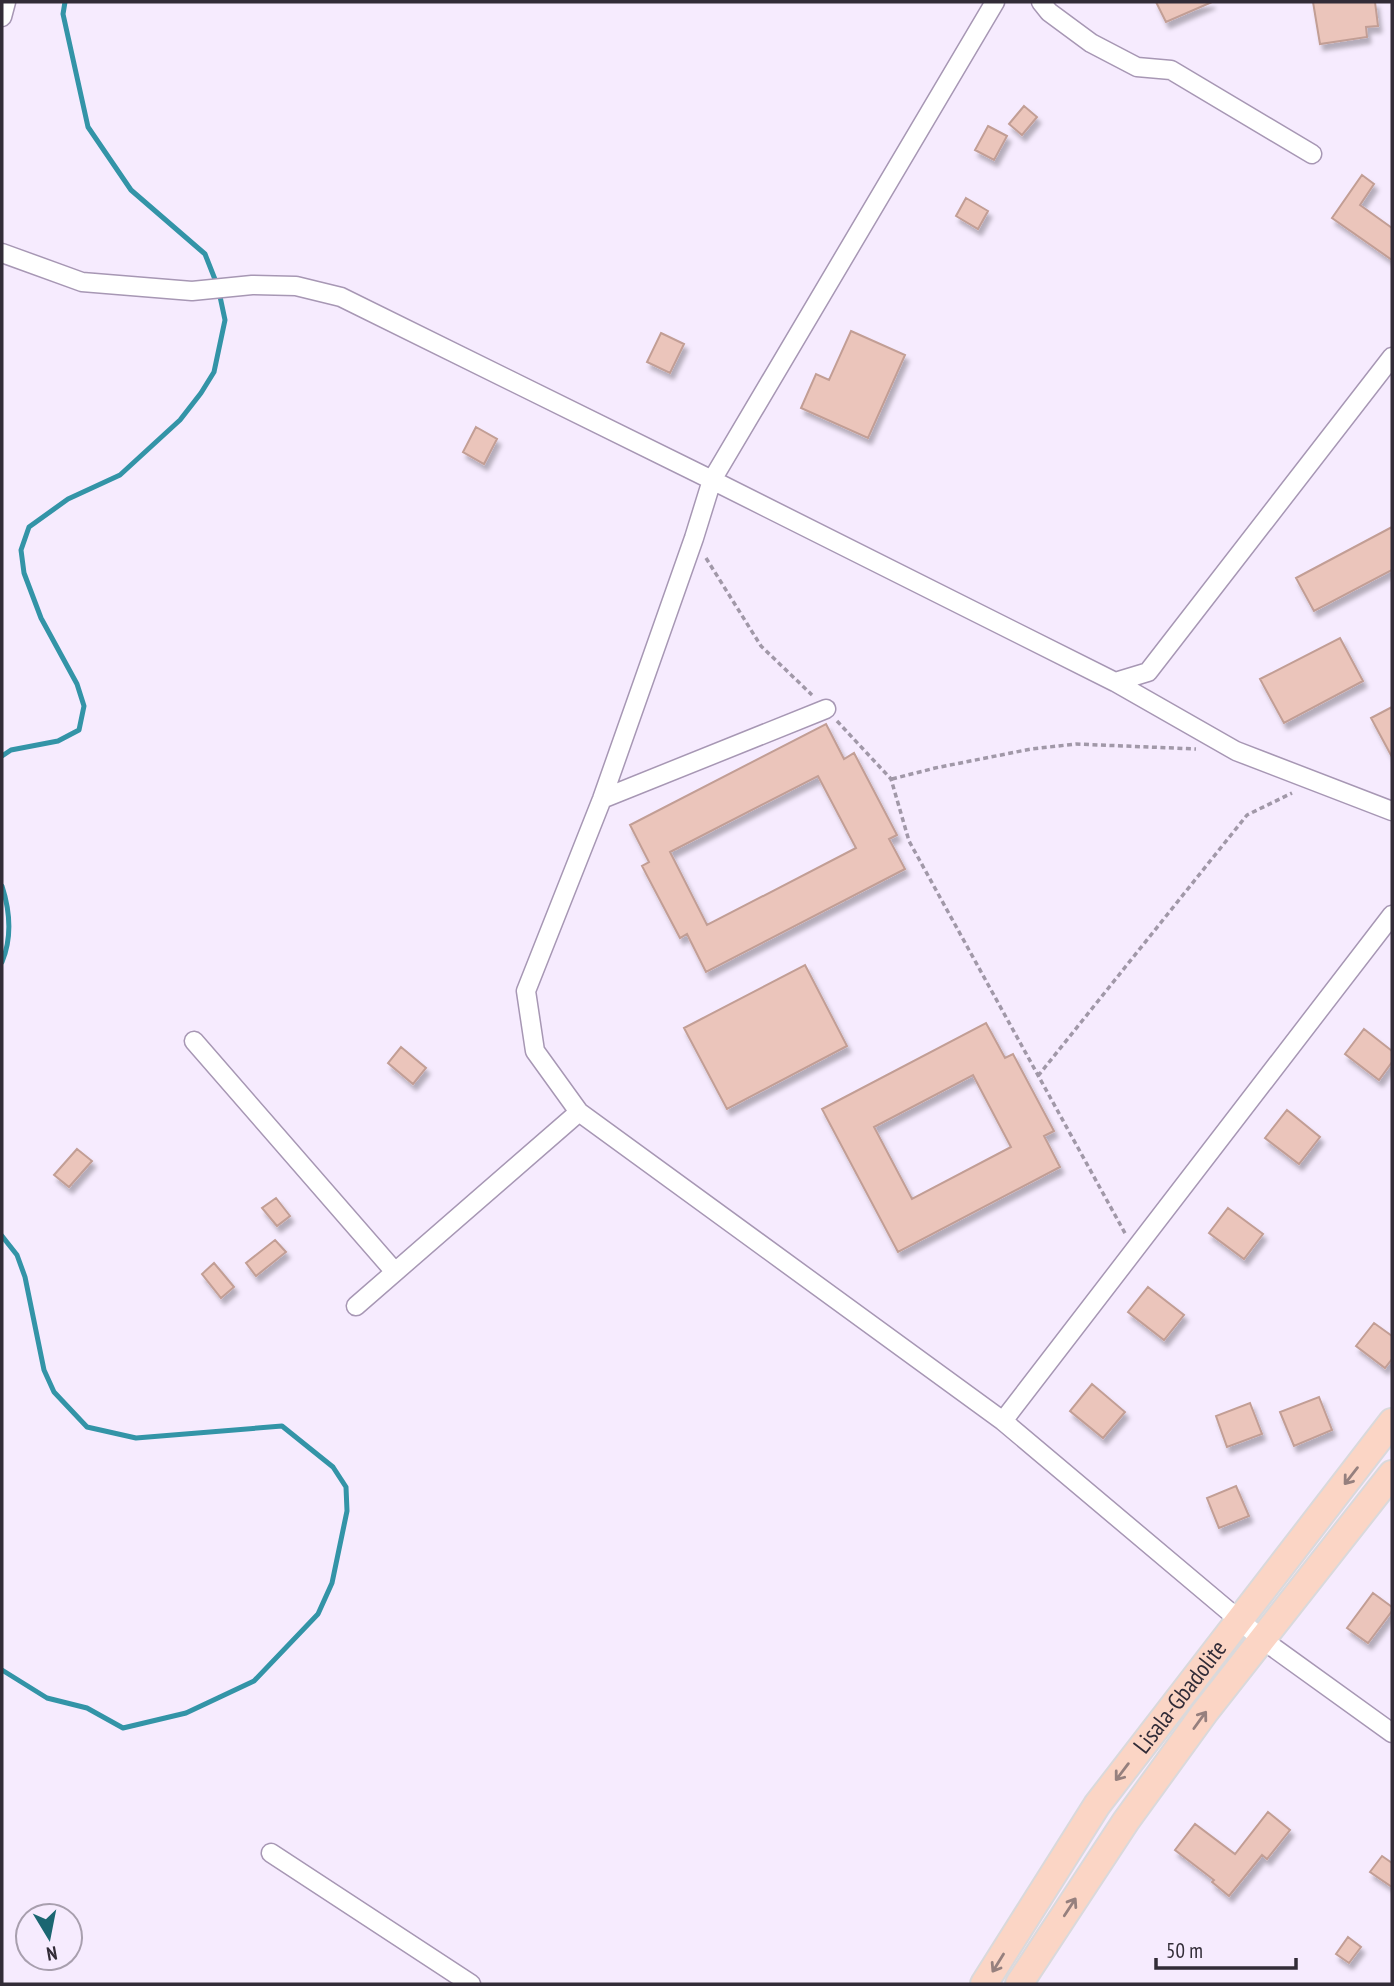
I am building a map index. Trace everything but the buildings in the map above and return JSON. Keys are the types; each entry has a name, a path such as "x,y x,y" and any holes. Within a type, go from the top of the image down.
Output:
{"main road":[{"name":"Lisala-Gbadolite","path":"984,1984 1097,1805 1392,1422"},
{"name":"Lisala-Gbadolite","path":"1019,1984 1126,1822 1205,1712 1392,1474"}],"street":[{"path":"2,17 6,2"},
{"path":"995,2 712,480 602,799 526,991 535,1051 579,1112 1003,1421 1263,1640 1392,1733"},
{"path":"1041,2 1049,12 1091,43 1137,66 1171,70 1312,154"},
{"path":"2,253 82,282 192,291 252,285 296,286 341,297 1115,682 1236,751 1392,811"},
{"path":"1115,682 1148,672 1392,357"},
{"path":"602,799 826,709"},
{"path":"1003,1421 1392,915"},
{"path":"194,1041 395,1272"},
{"path":"356,1306 579,1112"},
{"path":"271,1853 471,1984"}],"path":[{"path":"694,538 761,646 826,709 891,779 909,841 1134,1251"},
{"path":"891,779 1031,749 1076,744 1196,749"},
{"path":"1037,1077 1247,815 1315,780"}],"waterway":[{"path":"2,756 11,750 58,741 79,730 84,706 77,684 41,618 24,573 21,550 29,527 68,499 120,475 180,420 214,372 225,320 218,287 205,254 131,190 88,127 63,14 65,2"},
{"path":"2,886 9,924 2,962"},
{"path":"2,1236 17,1255 25,1277 44,1370 54,1392 87,1427 136,1438 282,1426 333,1467 346,1487 347,1511 332,1583 318,1614 254,1681 186,1713 123,1728 87,1708 47,1698 2,1670"}]}
